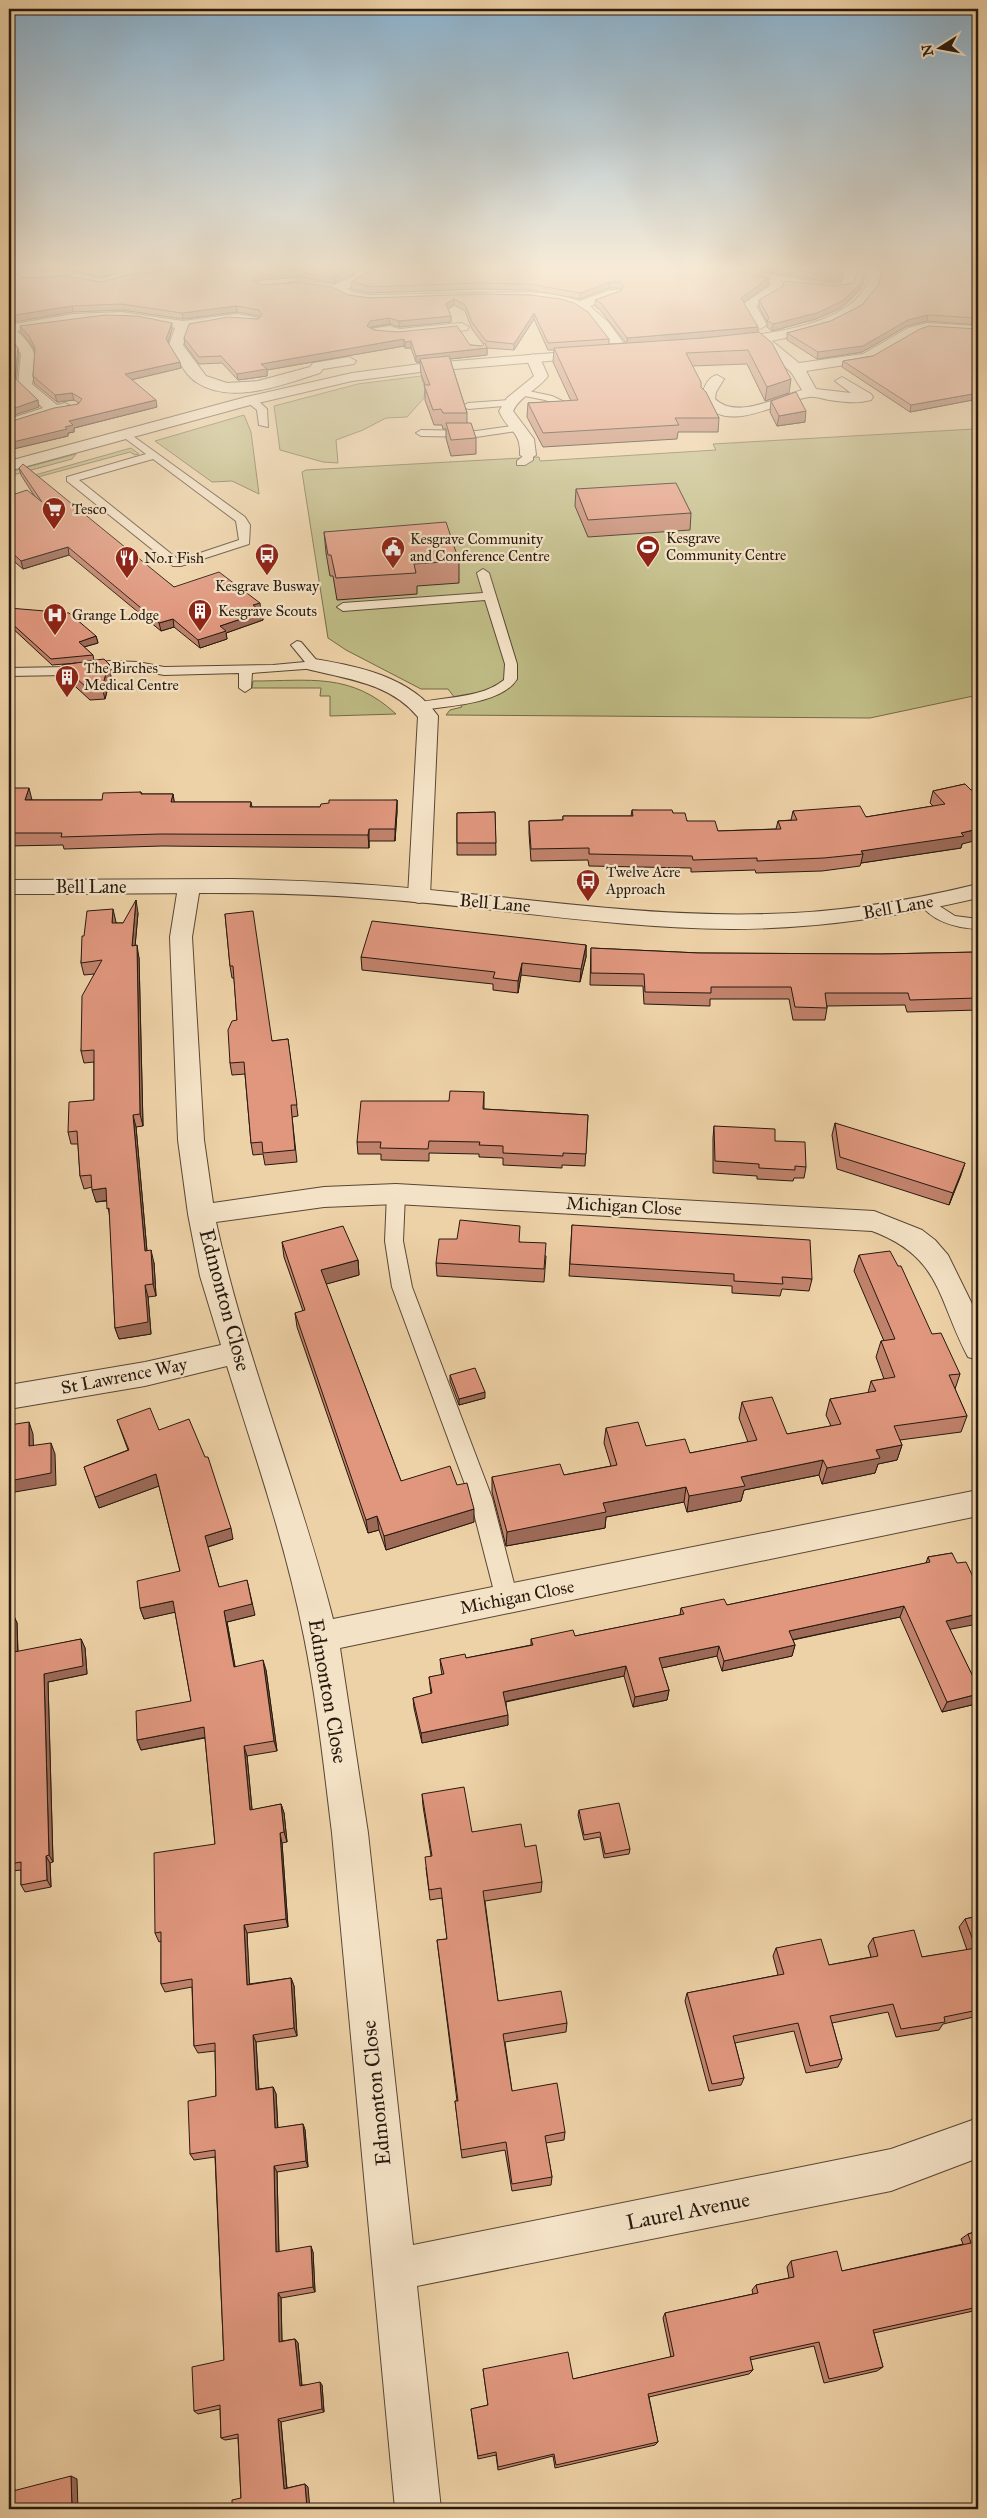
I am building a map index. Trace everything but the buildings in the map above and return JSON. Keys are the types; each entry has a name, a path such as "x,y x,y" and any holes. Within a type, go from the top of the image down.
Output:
{"street":[{"path":"27,387 53,409"},
{"path":"10,465 307,387"},
{"path":"525,459 529,443 526,434 508,418 506,412 511,403 530,387"},
{"path":"712,387 708,400 712,405 727,411 751,411 810,392 844,398 866,397 850,387"},
{"path":"807,387 810,392"},
{"path":"9,424 53,409 74,406"},
{"path":"314,665 361,674 422,706 428,716 419,896"},
{"name":"Bell Lane","path":"9,887 310,888 419,896 649,918 744,921 820,918 926,903 978,891"},
{"name":"Edmonton Close","path":"189,887 181,937 190,1140 201,1214 214,1276 300,1552 321,1637 336,1728 350,1833 418,2509"},
{"name":"Michigan Close","path":"201,1214 324,1196 396,1194 874,1221 894,1228 914,1239 930,1252 941,1269 978,1349"},
{"name":"St Lawrence Way","path":"9,1397 145,1374 238,1352"},
{"name":"Michigan Close","path":"321,1637 978,1503"},
{"name":"Laurel Avenue","path":"393,2270 891,2170 978,2138"}],"lane":[{"path":"524,393 548,398 568,406"},
{"path":"251,400 262,409 264,425"},
{"path":"468,406 511,403"},
{"path":"421,432 476,434 519,428"},
{"path":"126,434 241,519 244,525 245,542 177,564 71,479 154,456"},
{"path":"422,706 488,693 509,682 512,674 511,664 483,573"},
{"path":"343,607 490,596"},
{"path":"297,645 314,665"},
{"path":"9,672 61,671 109,665 153,673 314,665"},
{"path":"245,688 246,669"},
{"path":"926,903 939,916 964,923 978,924"},
{"path":"396,1194 394,1241 402,1287 481,1498 507,1599"}],"shaded area":[{"path":"348,387 425,388 424,398 407,417 386,418 363,430 336,440 338,463 323,462 280,450 274,406"},
{"path":"244,415 251,432 259,494 232,481 212,482 155,441"},
{"name":"Kesgrave Community Centre","path":"974,429 978,433 978,695 870,718 446,715 450,710 462,707 448,689 421,689 346,650 328,638 302,472 306,470 539,457 540,461 716,450 713,444"},
{"path":"131,448 139,454 135,455 130,452 38,477 35,475"},
{"path":"76,454 72,459 9,476 9,472"},
{"path":"311,680 346,685 363,691 396,714 330,716 330,696 320,696 321,688 252,688 253,681"}],"place":[{"name":"Tesco","path":"54,530"},
{"name":"Kesgrave Community Centre","path":"648,568"},
{"name":"Kesgrave Community and Conference Centre","path":"393,569"},
{"name":"Kesgrave Busway","path":"267,576"},
{"name":"No.1 Fish","path":"127,579"},
{"name":"Kesgrave Scouts","path":"200,632"},
{"name":"Grange Lodge","path":"55,636"},
{"name":"The Birches Medical Centre","path":"67,698"},
{"name":"Twelve Acre Approach","path":"588,902"}]}
